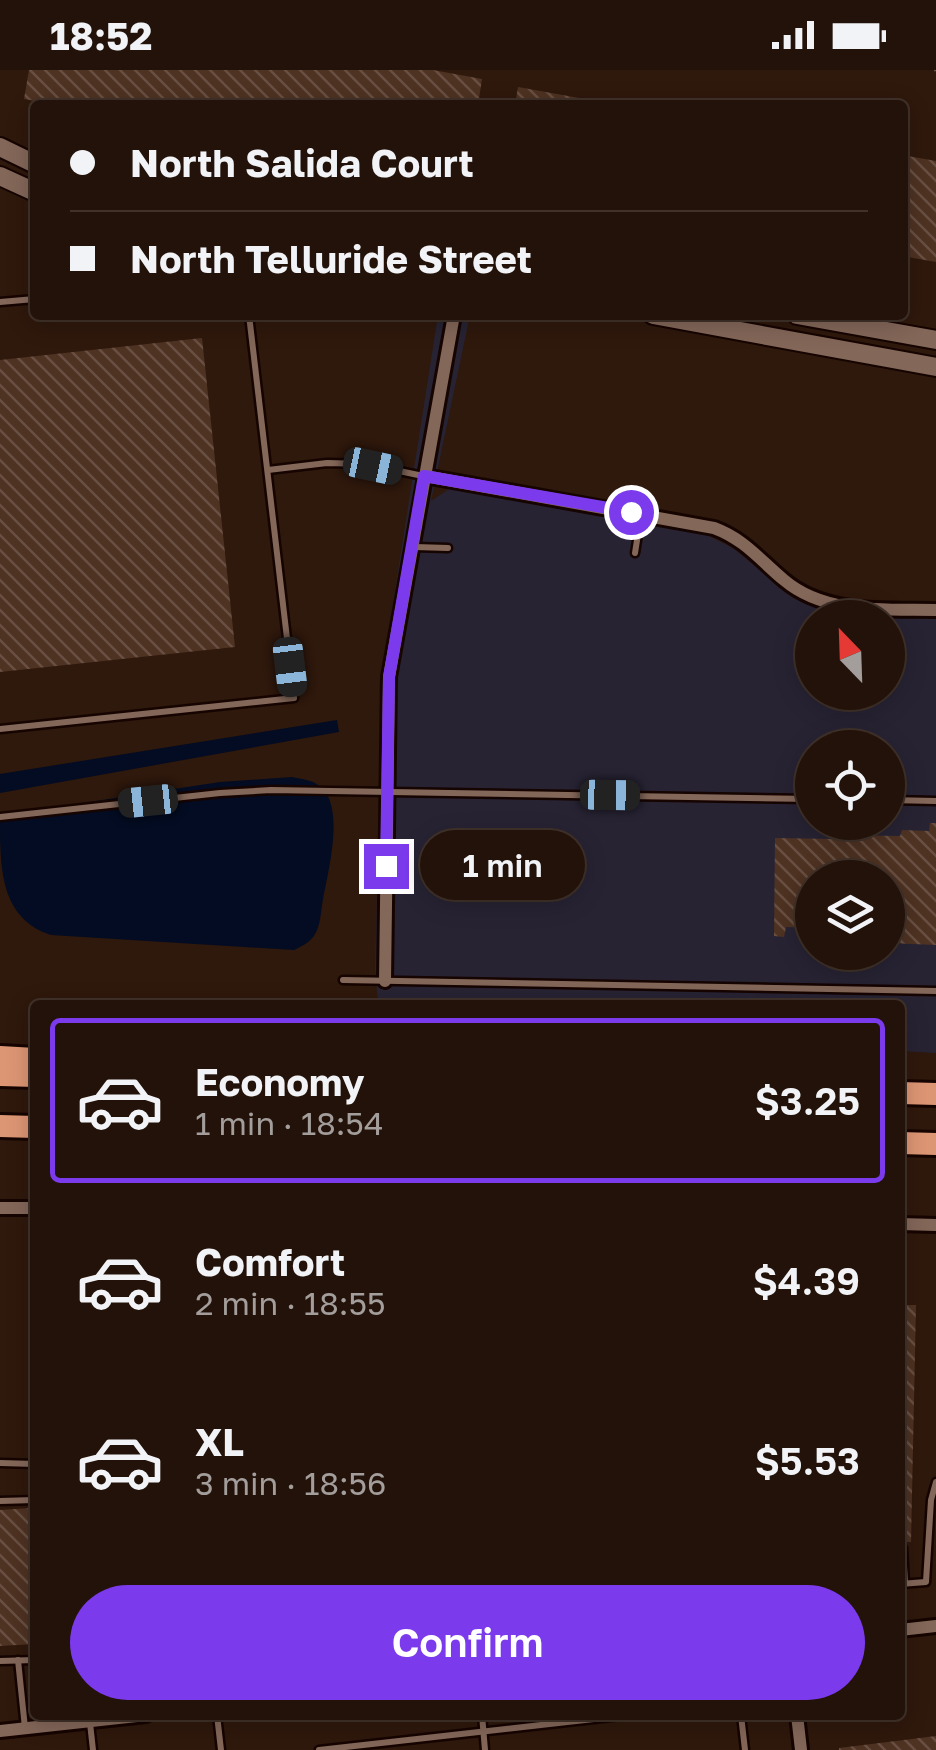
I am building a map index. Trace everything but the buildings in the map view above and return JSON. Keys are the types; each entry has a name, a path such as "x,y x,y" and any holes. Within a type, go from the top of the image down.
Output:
{"highway":[{"path":"0,1056 30,1059"},
{"path":"0,1075 30,1076"},
{"path":"905,1093 936,1094"},
{"path":"0,1130 30,1130"},
{"path":"905,1143 936,1144"}],"street":[{"path":"0,146 30,161"},
{"path":"0,176 30,190"},
{"path":"385,981 389,677 453,320"},
{"path":"680,320 936,367"},
{"path":"825,320 936,340"},
{"path":"424,476 729,533 785,581 818,600"},
{"path":"905,611 936,610"},
{"path":"0,1208 30,1208"},
{"path":"905,1224 936,1225"},
{"path":"905,1629 936,1626"},
{"path":"0,1731 99,1720"},
{"path":"798,1720 801,1750"}],"lane":[{"path":"0,302 30,299"},
{"path":"0,730 294,698 251,320"},
{"path":"267,470 327,463 366,464 424,476"},
{"path":"635,553 641,514"},
{"path":"412,546 448,548"},
{"path":"0,817 220,792 271,790 795,799"},
{"path":"905,800 936,801"},
{"path":"343,980 936,991"},
{"path":"0,1463 30,1464"},
{"path":"905,1584 926,1582 931,1500 936,1482"},
{"path":"0,1501 30,1500"},
{"path":"18,1660 25,1728"},
{"path":"0,1661 30,1660"},
{"path":"217,1720 221,1750"},
{"path":"482,1720 485,1750"},
{"path":"319,1750 585,1720"},
{"path":"742,1720 746,1750"},
{"path":"90,1721 94,1750"}],"shaded area":[{"path":"437,320 469,320 431,501 449,489 707,535 733,548 803,600 795,600 795,710 905,710 905,616 936,617 936,1053 905,1051 905,1000 378,1000 375,967 383,667"}],"water":[{"path":"337,720 339,732 0,793 0,774"},
{"path":"292,777 321,787 328,797 333,825 318,926 311,940 294,950 51,935 34,927 12,904 3,873 0,818 220,782"}],"route":[{"path":"386,866 389,677 424,476 631,512"}]}
